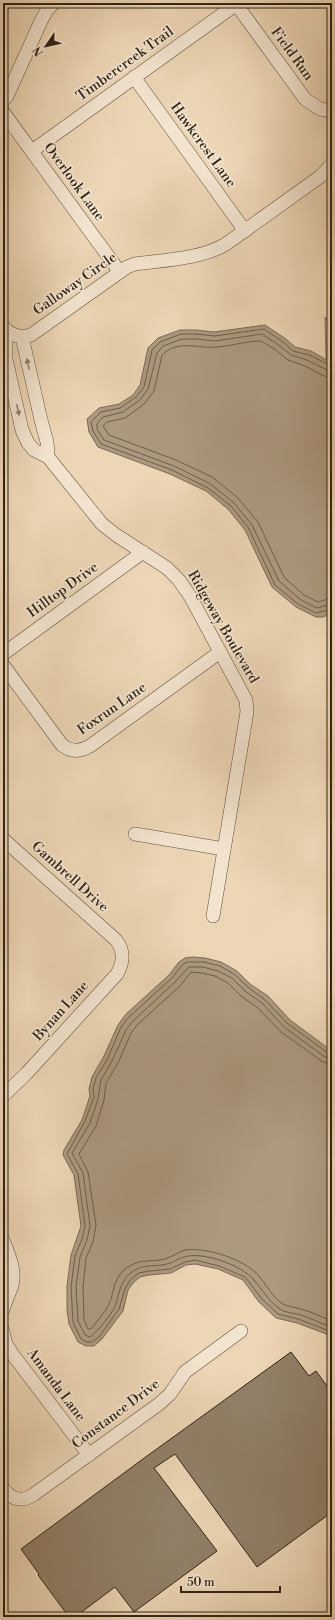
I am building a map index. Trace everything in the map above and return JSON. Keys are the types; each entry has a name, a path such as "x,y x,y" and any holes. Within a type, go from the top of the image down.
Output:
{"street":[{"path":"3,101 7,96 40,21 47,10 54,3"},
{"name":"Timbercreek Trail","path":"32,151 237,3"},
{"name":"Field Run","path":"237,3 305,99 320,109 332,111"},
{"name":"Hawkcrest Lane","path":"134,77 245,231"},
{"name":"Overlook Lane","path":"3,112 119,271"},
{"name":"Galloway Circle","path":"22,337 35,332 119,271 135,264 209,252 226,244 321,176 332,164"},
{"path":"4,328 13,335 22,337 42,426 48,442 48,457"},
{"name":"Ridgeway Boulevard","path":"4,328 6,359 24,436 34,450 48,457 102,524 116,535 167,568 183,585 245,696 247,708 213,916"},
{"name":"Hilltop Drive","path":"3,654 143,552"},
{"name":"Foxrun Lane","path":"3,665 62,745 69,750 78,751 90,746 220,652"},
{"path":"135,834 224,849"},
{"name":"Gambrell Drive","path":"3,839 116,940"},
{"name":"Bynan Lane","path":"3,1096 26,1074 117,974 121,965 122,955 116,940"},
{"path":"3,1240 11,1259 13,1277 12,1286 3,1310"},
{"name":"Amanda Lane","path":"3,1331 6,1344 13,1355 89,1455"},
{"name":"Constance Drive","path":"3,1488 8,1495 13,1498 20,1500 27,1499 165,1399 185,1372 241,1331"}],"shaded area":[{"path":"325,317 332,326 332,581"}],"water":[{"path":"265,325 295,347 311,351 332,363 332,613 323,617 316,617 296,607 272,587 245,530 228,509 206,491 170,474 98,447 89,432 87,419 99,408 119,404 133,395 140,385 148,348 158,338 180,330 214,332"},
{"path":"193,957 221,962 237,971 250,984 268,996 290,1020 332,1051 332,1336 297,1323 276,1318 259,1302 243,1280 218,1269 195,1264 186,1265 171,1273 140,1277 128,1290 123,1311 102,1339 94,1346 86,1346 78,1342 69,1324 67,1310 67,1286 71,1255 81,1226 74,1175 63,1155 64,1150 82,1120 90,1096 89,1089 92,1077 104,1056 118,1025 126,1014 169,975 179,962 185,958"}],"building":[{"path":"291,1352 309,1376 316,1371 332,1393 332,1512 257,1567 175,1454 154,1468 217,1551 134,1612 115,1587 75,1617 69,1617 21,1549"}]}
